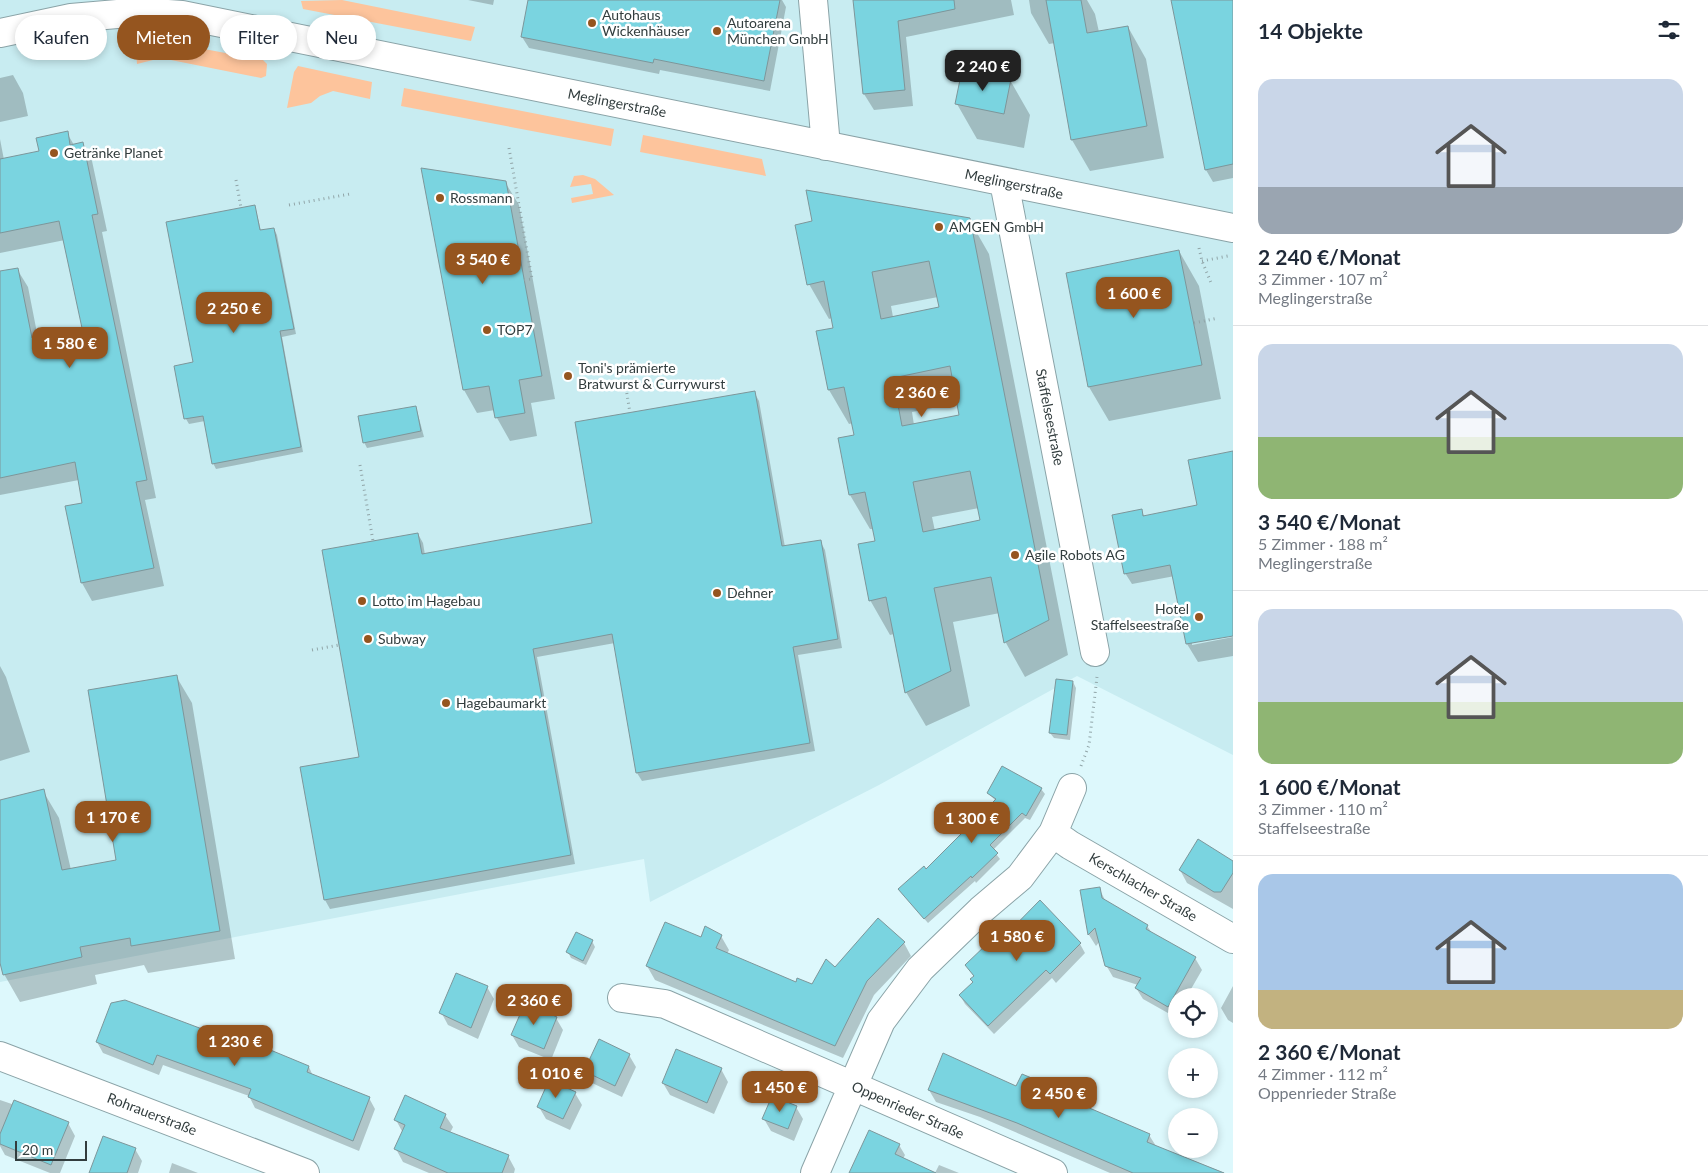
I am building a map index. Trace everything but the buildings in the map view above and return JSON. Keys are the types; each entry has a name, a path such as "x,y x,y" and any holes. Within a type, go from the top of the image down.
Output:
{"street":[{"path":"813,0 826,146"},
{"name":"Meglingerstraße","path":"0,33 45,12 71,18 140,12 182,15 1233,228"},
{"name":"Staffelseestraße","path":"1004,182 1095,652"},
{"path":"815,1173 881,1022 920,969 981,910 1020,877 1054,833 1072,788"},
{"name":"Kerschlacher Straße","path":"1054,833 1070,845 1233,939"},
{"name":"Oppenrieder Straße","path":"622,998 665,1004 1053,1173"},
{"name":"Rohrauerstraße","path":"0,1056 305,1173"}],"path":[{"path":"509,148 532,279 524,280"},
{"path":"236,180 241,208"},
{"path":"289,205 350,194"},
{"path":"1194,220 1202,261 1212,285"},
{"path":"1202,261 1228,256"},
{"path":"1194,322 1218,318"},
{"path":"626,388 630,413"},
{"path":"360,465 373,541"},
{"path":"312,650 339,645"},
{"path":"1072,788 1088,745 1093,720 1097,675 1095,652"}],"shaded area":[{"path":"0,0 1233,0 1233,755 1077,676 879,785 650,902 644,859 0,982"},
{"path":"342,0 475,27 471,41 376,23 376,15 334,15 303,9 301,1"},
{"path":"210,50 220,52 220,60 263,60 267,64 266,76 261,78 171,60 210,60"},
{"path":"137,60 153,60 137,64"},
{"path":"298,66 372,82 370,99 333,91 320,96 311,103 287,108 294,72"},
{"path":"404,88 614,129 611,146 401,106"},
{"path":"643,135 762,159 766,176 640,152"},
{"path":"583,175 595,179 614,195 572,203 571,198 593,194 591,184 570,187 574,176"}],"place":[{"name":"Autohaus Wickenhäuser","path":"592,23"},
{"name":"Autoarena München GmbH","path":"717,31"},
{"name":"Getränke Planet","path":"54,153"},
{"name":"Rossmann","path":"440,198"},
{"name":"AMGEN GmbH","path":"939,227"},
{"name":"TOP7","path":"487,330"},
{"name":"Toni's prämierte Bratwurst & Currywurst","path":"568,376"},
{"name":"Agile Robots AG","path":"1015,555"},
{"name":"Dehner","path":"717,593"},
{"name":"Lotto im Hagebau","path":"362,601"},
{"name":"Hotel Staffelseestraße","path":"1199,617"},
{"name":"Subway","path":"368,639"},
{"name":"Hagebaumarkt","path":"446,703"}]}
